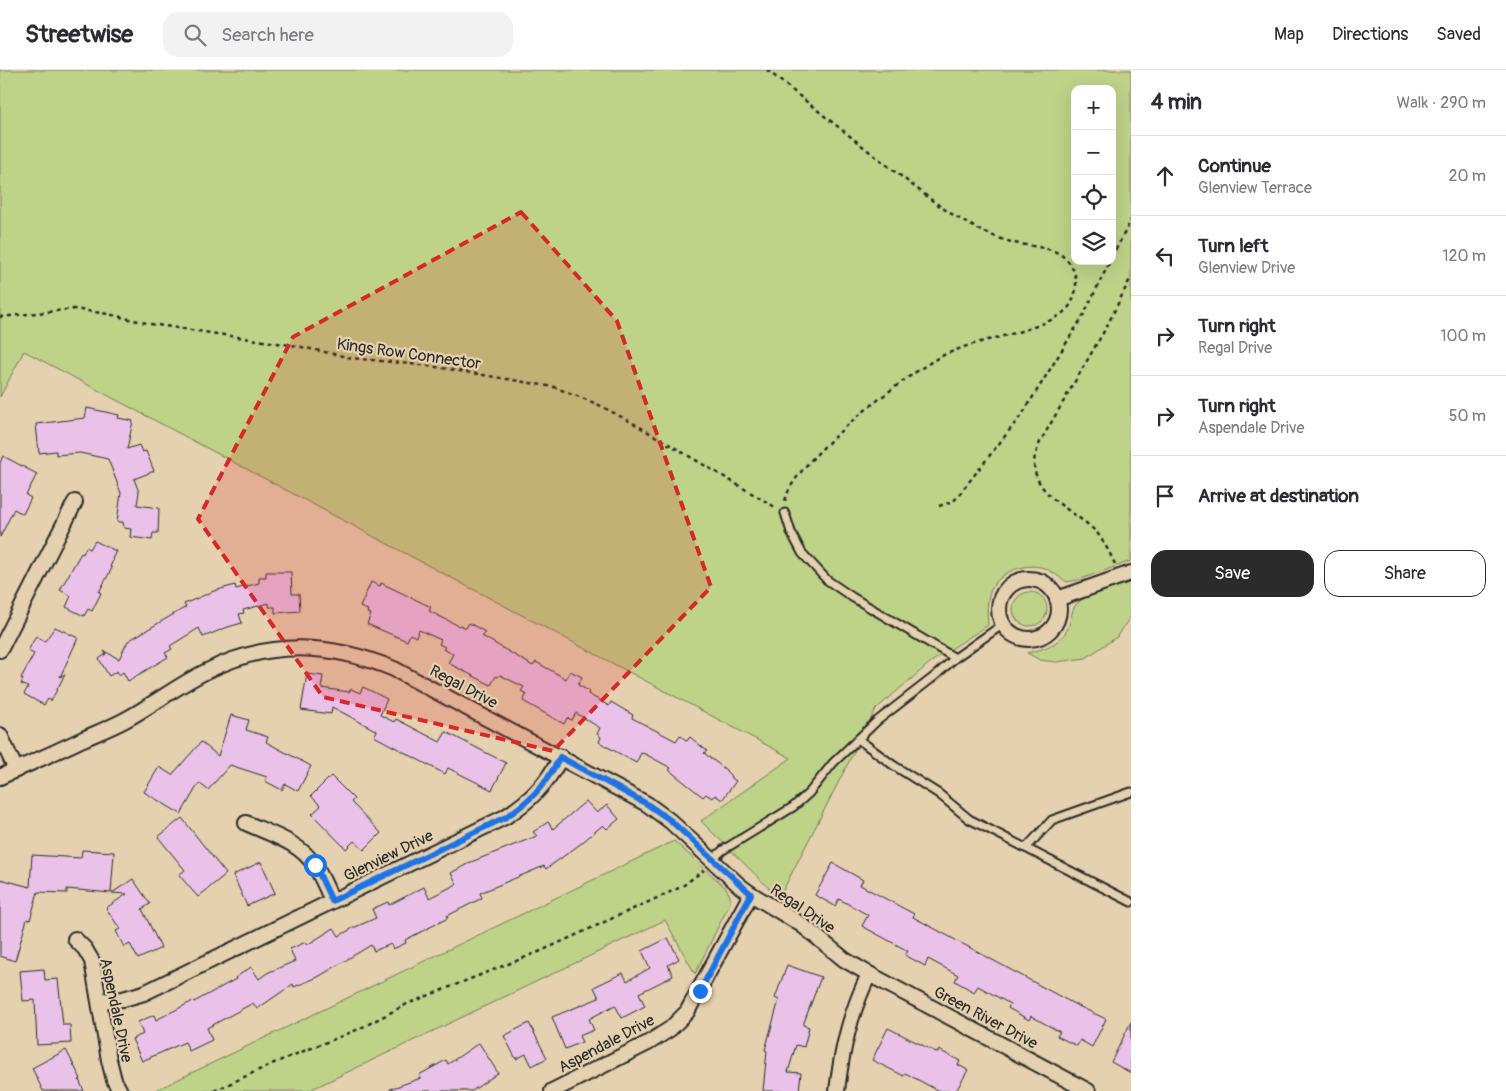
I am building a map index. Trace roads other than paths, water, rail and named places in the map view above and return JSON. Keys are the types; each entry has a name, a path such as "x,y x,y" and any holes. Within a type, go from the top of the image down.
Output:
{"street":[{"path":"0,650 75,502"},
{"path":"1057,599 1126,575"},
{"path":"1020,580 1038,580 1046,585 1057,599 1058,619 1054,628 1037,639 1027,640 1018,638 1002,625 998,607 1000,598 1005,590 1020,580"},
{"name":"Regal Drive","path":"0,777 124,721 206,671 231,660 284,649 313,648 340,651 367,658 394,669 647,804 670,820 751,894 802,925 845,960 869,974"},
{"path":"0,735 16,770"},
{"name":"Glenview Drive","path":"100,1001 123,999 144,993 506,817 523,806 539,790 551,775 560,757"},
{"path":"246,823 289,842 304,853 315,865 332,901"},
{"name":"Aspendale Drive","path":"552,1091 648,1043 670,1029 687,1012 751,894"},
{"name":"Aspendale Drive","path":"75,939 85,949 92,961 109,1060 114,1080 120,1091"},
{"path":"837,1091 846,1032 856,1001 869,974"},
{"name":"Green River Drive","path":"869,974 1088,1091"}],"lane":[{"path":"785,513 791,532 802,553 827,580 852,597 955,658"},
{"path":"712,860 722,850 794,807 809,793 833,763 877,721 955,658 1002,625"},
{"path":"858,738 893,765 938,794 970,818 1131,902"},
{"path":"1026,848 1052,820 1131,792"}]}
